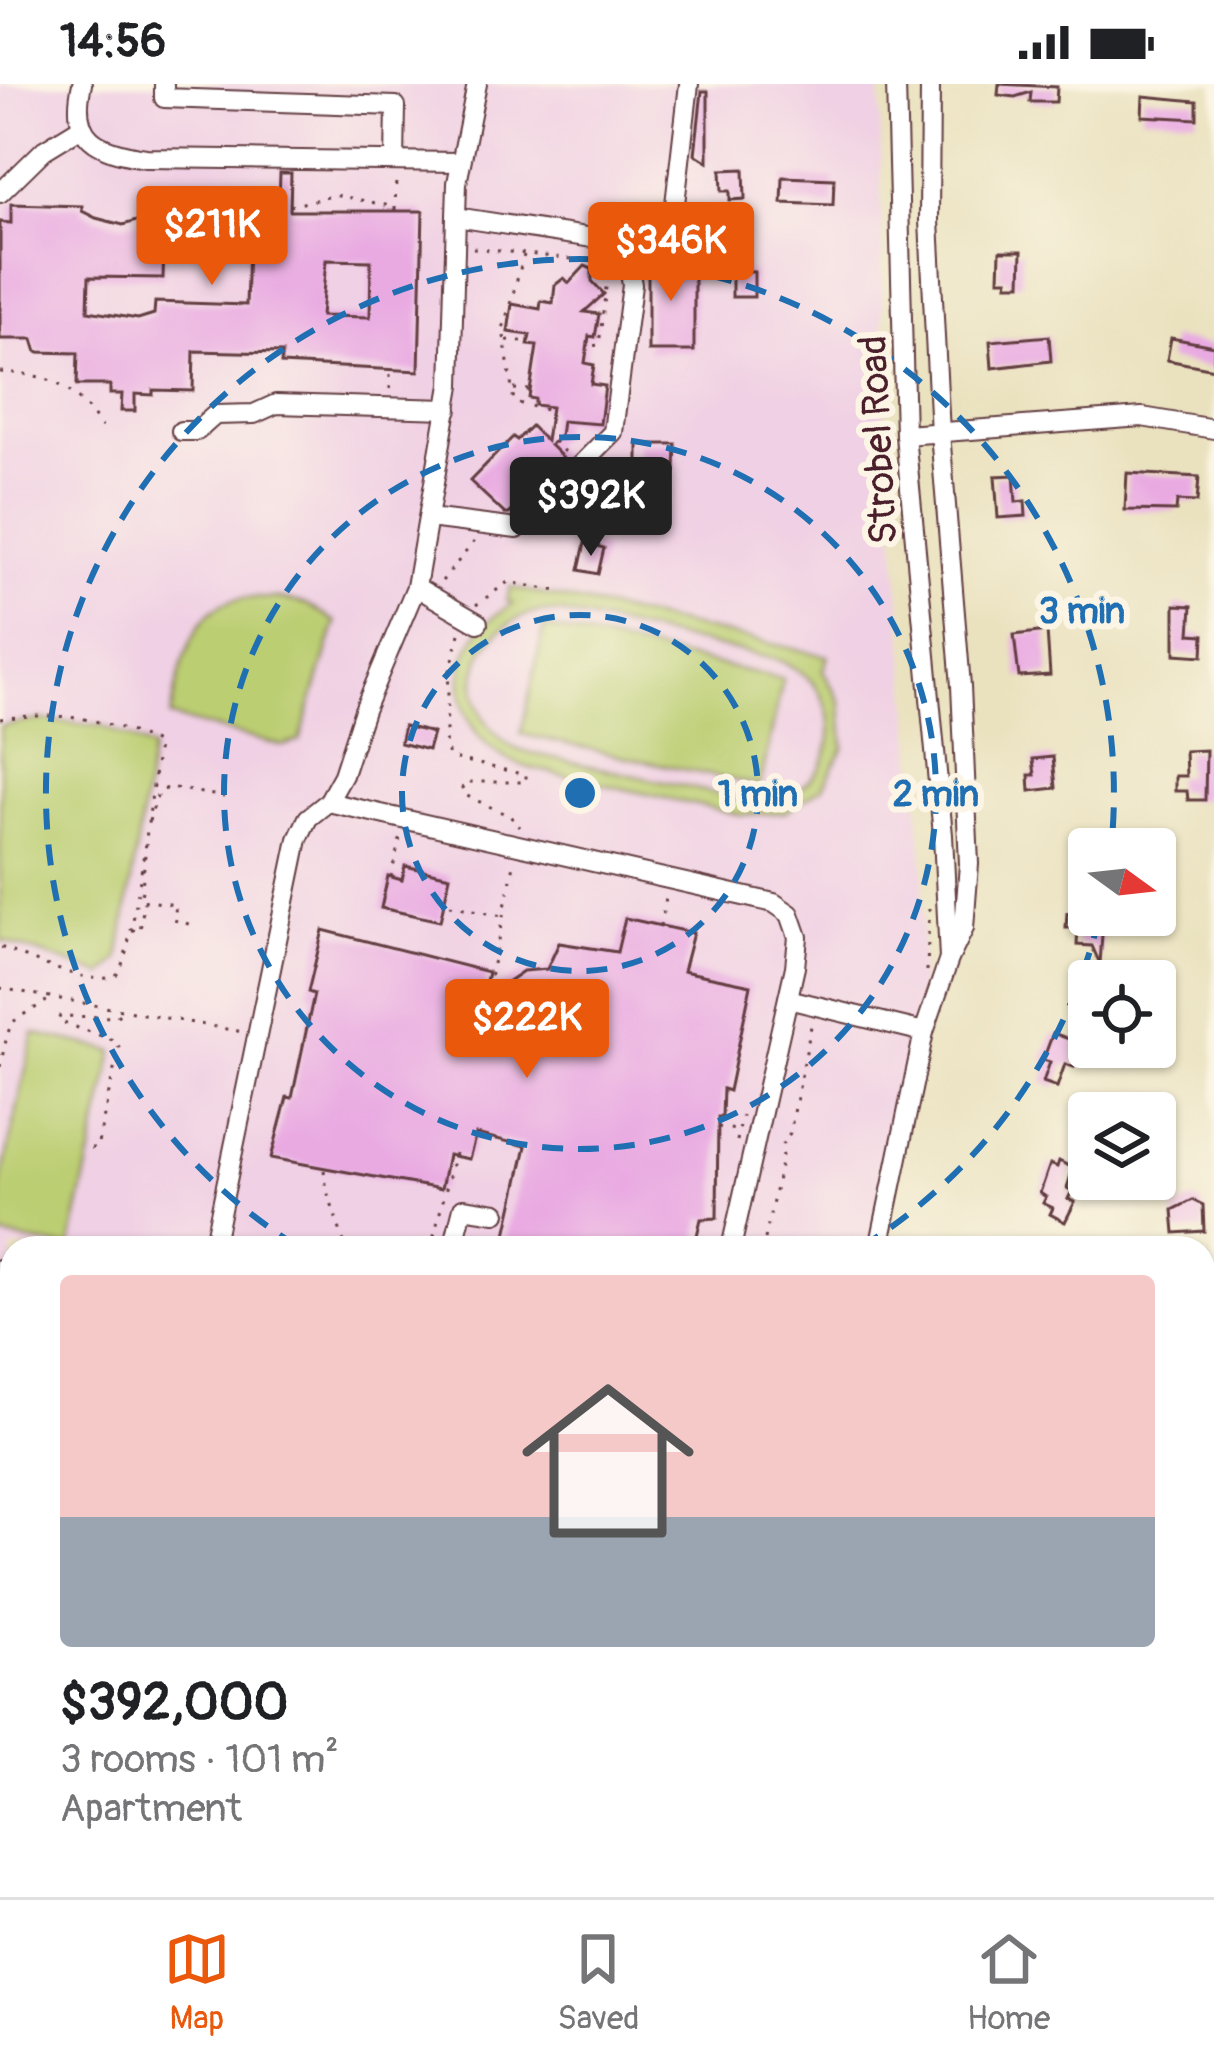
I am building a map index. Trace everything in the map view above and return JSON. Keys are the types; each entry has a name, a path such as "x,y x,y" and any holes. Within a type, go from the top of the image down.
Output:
{"street":[{"path":"82,84 80,128 89,139 115,153 401,168 461,162"},
{"path":"164,84 164,98 396,106 401,168"},
{"path":"215,1236 298,839 308,818 328,802 343,776 364,710 416,587 448,409 456,217 461,162 477,84"},
{"path":"456,217 626,244 673,221 689,84"},
{"name":"Strobel Road","path":"896,84 905,435 939,792 949,959"},
{"name":"Strobel Road","path":"882,1236 925,1033 964,928 968,790 940,433 929,220 930,84"},
{"path":"0,193 44,150 80,128"},
{"path":"429,518 517,529 613,433 632,285 626,244"},
{"path":"182,431 197,431 214,415 254,414 277,404 448,409"},
{"path":"905,435 1142,417 1214,429"},
{"path":"416,587 473,620"},
{"path":"939,792 968,790"},
{"path":"328,802 774,903 790,914 798,938 788,999 734,1236"},
{"path":"788,999 925,1033"},
{"path":"456,1236 463,1208 496,1213"}],"path":[{"path":"290,206 337,195 394,209 396,175 401,168"},
{"path":"466,247 599,262 608,272 599,345 587,346"},
{"path":"524,253 507,305 505,340 514,402 550,411"},
{"path":"505,340 529,342"},
{"path":"0,372 47,375 103,427"},
{"path":"512,389 530,390"},
{"path":"483,1011 521,826 465,795 462,788 466,782 526,782 526,775 453,758 445,749 449,674 473,620 492,592 508,582 563,592"},
{"path":"0,719 79,717 123,726 158,744 125,964 117,974 93,980 0,946"},
{"path":"196,926 174,920 176,905 141,900 149,820 158,793 169,787 224,797"},
{"path":"391,877 401,831 407,832"},
{"path":"661,926 668,889"},
{"path":"926,988 929,896"},
{"path":"132,930 140,931 144,900"},
{"path":"450,905 503,916"},
{"path":"0,988 258,1035"},
{"path":"0,1067 10,1024 17,1015 51,998"},
{"path":"766,1236 781,1147 790,1133 816,1006"},
{"path":"92,1148 97,1148 119,1047 116,1041 58,1021 68,1014 116,1017 126,1009"},
{"path":"718,1127 737,1131"},
{"path":"434,1236 455,1153"},
{"path":"324,1170 342,1236"}],"shaded area":[{"path":"0,84 880,84 884,411 924,873 921,985 872,1236 0,1236"}],"green space":[{"path":"510,587 828,656 823,671 841,702 844,747 823,787 786,812 741,815 530,768 502,756 481,738 467,717 461,692 462,667 471,643 488,622 513,604 507,601","holes":["539,612 774,659 801,673 819,692 829,715 830,739 823,763 807,782 785,796 755,802 518,750 483,715 476,673 496,635 514,621"]},
{"path":"276,598 306,604 336,622 300,741 282,746 170,717 189,646 208,615 238,599"},
{"path":"544,627 783,679 760,786 521,734"},
{"path":"39,720 102,726 152,748 119,960 103,975 0,940 0,726"},
{"path":"34,1033 114,1051 73,1236 0,1236 0,1186"}],"building":[{"path":"999,84 1057,87 1056,102 1030,102 1031,92 998,95"},
{"path":"702,91 708,91 708,162 695,154"},
{"path":"1143,96 1197,101 1197,119 1142,116"},
{"path":"744,169 745,199 730,200 730,191 722,191 721,170"},
{"path":"280,173 291,173 290,211 423,211 419,371 281,364 282,353 194,351 193,391 135,394 135,411 121,411 122,394 110,394 110,385 77,385 78,353 37,352 33,339 0,339 0,222 11,223 11,204 82,206 82,211 96,218 123,225 164,213 164,200 279,203","holes":["164,247 248,249 246,305 155,302 154,314 138,319 88,311 89,277 163,278","326,260 371,261 370,317 321,316"]},
{"path":"783,177 834,179 833,205 782,203"},
{"path":"1000,251 1022,251 1021,284 999,279"},
{"path":"648,256 694,256 694,351 648,351"},
{"path":"585,266 592,269 592,281 604,294 584,312 599,314 585,363 594,365 591,384 605,386 600,424 562,421 560,436 550,445 564,459 505,514 470,481 513,437 517,440 531,426 546,441 551,407 535,405 535,399 529,398 537,346 528,345 530,335 508,332 512,304 540,309 541,301 553,303 555,285 564,278 569,283"},
{"path":"732,271 754,272 754,297 732,297"},
{"path":"1049,336 1051,361 992,368 990,341"},
{"path":"1171,338 1214,346 1214,369 1167,360"},
{"path":"638,444 676,444 675,471 638,470"},
{"path":"1127,473 1199,477 1197,502 1177,501 1176,511 1125,510"},
{"path":"1014,475 1016,502 1025,501 1026,516 998,518 995,476"},
{"path":"585,543 604,548 598,574 579,570"},
{"path":"1175,605 1192,606 1190,634 1204,635 1203,656 1175,654"},
{"path":"1047,631 1050,675 1019,677 1014,635"},
{"path":"404,726 433,733 428,750 400,743"},
{"path":"1206,750 1205,800 1188,800 1187,791 1175,791 1175,776 1186,776 1185,751"},
{"path":"1053,757 1056,788 1030,791 1033,759"},
{"path":"405,866 450,876 440,921 381,908 388,876 402,880"},
{"path":"625,918 693,933 683,971 751,985 729,1091 723,1089 722,1117 718,1117 717,1218 701,1219 697,1236 506,1236 526,1146 476,1134 469,1159 448,1155 441,1189 271,1158 287,1097 292,1098 323,930 488,972 482,999 523,971 547,969 559,943 617,952"},
{"path":"1078,936 1102,936 1100,960 1092,946 1077,945"},
{"path":"1053,1033 1068,1039 1068,1065 1057,1087 1043,1082 1050,1062 1043,1060"},
{"path":"1059,1161 1068,1166 1068,1200 1075,1202 1065,1222 1050,1214 1053,1208 1043,1203 1046,1197 1040,1193 1050,1164 1057,1167"},
{"path":"1193,1200 1203,1205 1204,1231 1175,1233 1173,1210"}]}
